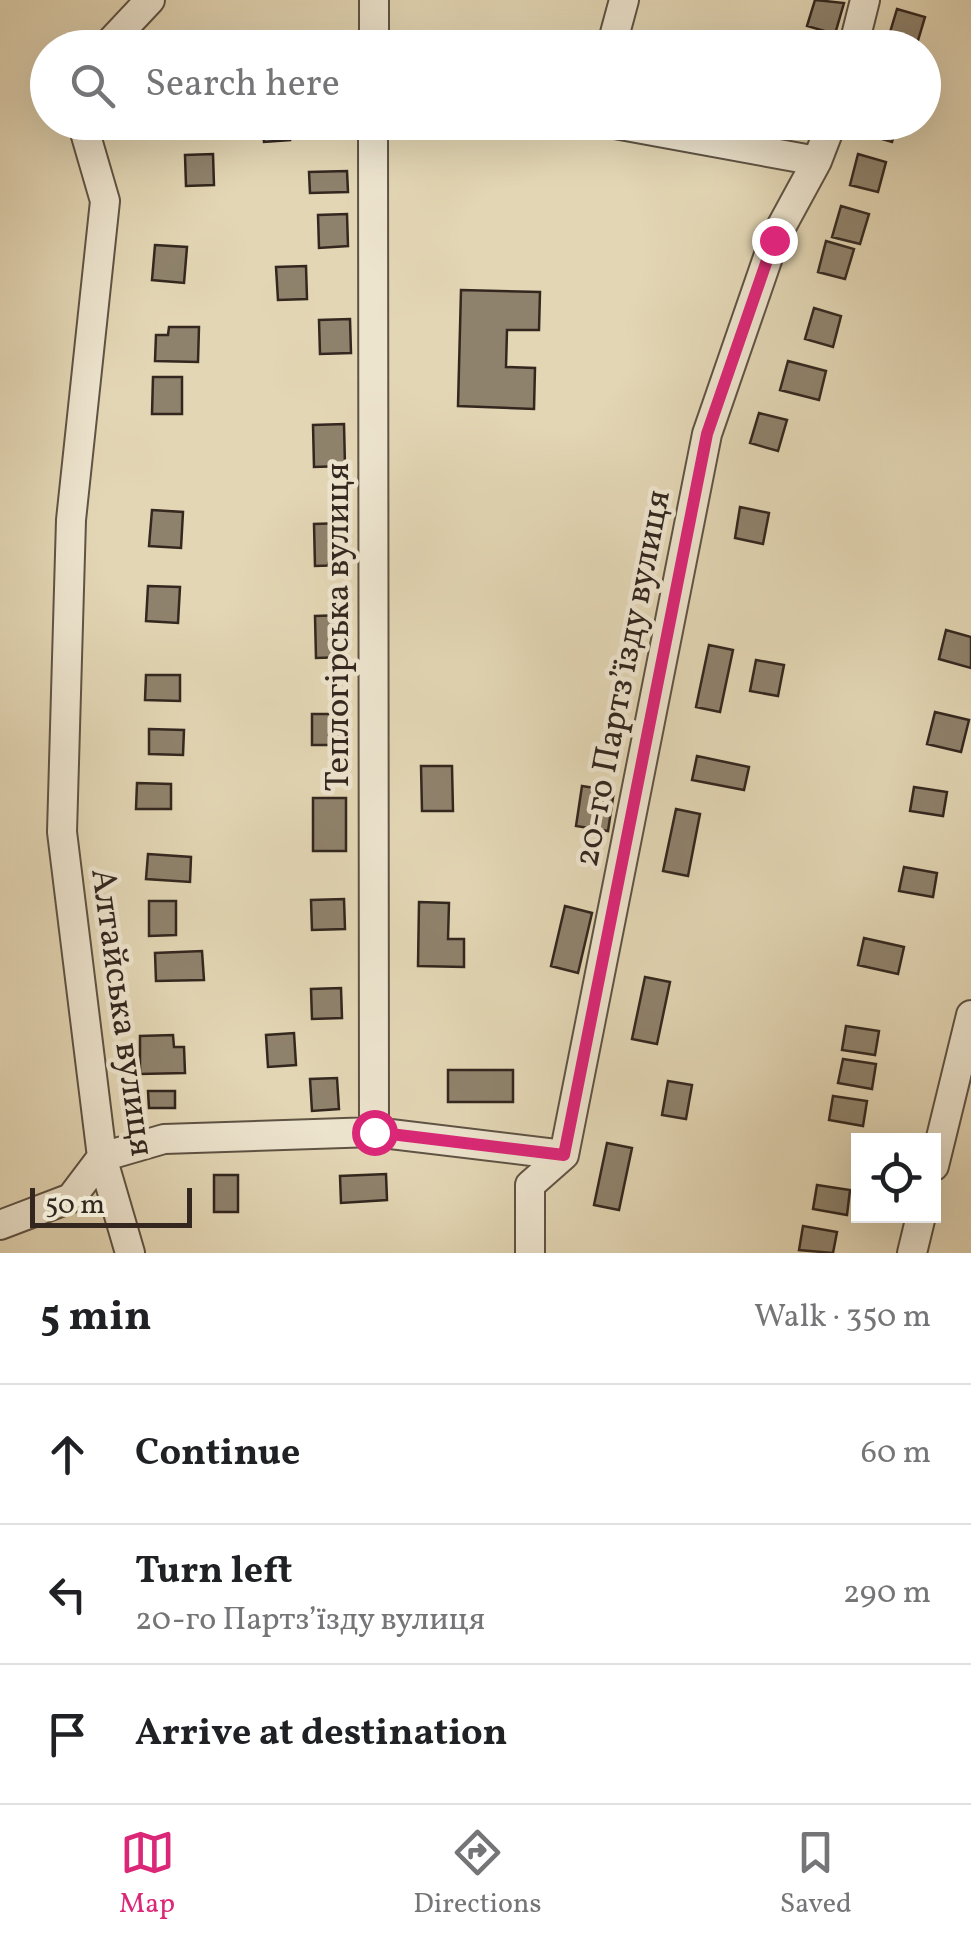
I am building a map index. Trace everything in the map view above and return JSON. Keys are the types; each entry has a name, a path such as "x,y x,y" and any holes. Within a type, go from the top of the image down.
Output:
{"street":[{"path":"122,30 150,0"},
{"path":"374,0 374,30"},
{"path":"615,30 624,0"},
{"path":"857,30 866,0"},
{"name":"Алтайська вулиця","path":"87,140 105,201 71,520 62,832 102,1158 130,1253"},
{"name":"Теплогірська вулиця","path":"373,140 374,1132"},
{"path":"705,140 817,160"},
{"name":"20-го Партз’їзду вулиця","path":"564,1155 707,434 774,240 825,140"},
{"path":"941,1138 971,1016"},
{"path":"0,1225 71,1198 102,1158 164,1139 374,1132 564,1155"},
{"path":"530,1253 530,1185 564,1155"},
{"path":"912,1253 919,1223"}],"building":[{"path":"815,0 844,3 836,30 807,26"},
{"path":"897,9 925,17 921,30 891,30"},
{"path":"213,154 214,185 186,186 185,155"},
{"path":"858,154 886,162 878,192 850,185"},
{"path":"347,171 348,192 310,193 309,172"},
{"path":"841,206 869,214 860,244 832,237"},
{"path":"347,214 348,246 319,248 318,215"},
{"path":"826,241 854,249 845,279 818,272"},
{"path":"155,245 187,247 184,283 152,280"},
{"path":"306,266 307,299 278,300 276,267"},
{"path":"461,290 540,292 539,330 507,330 506,367 535,368 534,409 458,406"},
{"path":"814,308 841,316 833,347 805,339"},
{"path":"350,319 351,353 320,354 319,320"},
{"path":"169,327 199,327 198,362 155,361 156,335 168,335"},
{"path":"788,361 826,371 819,400 780,390"},
{"path":"153,377 182,377 182,414 152,414"},
{"path":"759,413 787,420 778,451 750,443"},
{"path":"344,424 345,466 314,467 313,425"},
{"path":"740,507 769,513 763,544 735,538"},
{"path":"152,510 183,512 181,548 149,546"},
{"path":"344,523 346,565 315,566 314,524"},
{"path":"148,586 180,587 178,623 146,621"},
{"path":"346,615 347,657 316,658 315,616"},
{"path":"946,630 971,637 971,668 939,659"},
{"path":"709,645 733,650 720,712 696,707"},
{"path":"756,660 784,665 778,696 750,691"},
{"path":"146,675 180,675 180,701 145,700"},
{"path":"935,712 969,720 961,752 927,744"},
{"path":"312,714 343,714 344,745 312,745"},
{"path":"149,729 184,730 183,755 149,754"},
{"path":"697,756 749,767 744,790 692,780"},
{"path":"421,766 452,766 453,811 422,811"},
{"path":"137,783 171,784 171,809 136,809"},
{"path":"582,786 614,791 608,831 576,826"},
{"path":"914,787 947,792 943,816 910,811"},
{"path":"313,798 346,798 346,851 313,851"},
{"path":"676,809 700,814 688,876 663,871"},
{"path":"148,854 191,857 190,882 146,879"},
{"path":"904,867 937,873 933,897 899,891"},
{"path":"344,899 345,929 312,930 311,900"},
{"path":"149,901 176,901 176,935 149,936"},
{"path":"419,902 449,903 448,939 464,939 464,967 418,966"},
{"path":"565,906 592,913 578,973 551,966"},
{"path":"864,938 904,947 898,974 858,965"},
{"path":"202,951 204,980 156,981 155,953"},
{"path":"645,977 670,982 657,1044 632,1039"},
{"path":"341,988 342,1018 312,1019 311,989"},
{"path":"846,1026 879,1031 875,1055 842,1050"},
{"path":"294,1033 296,1065 268,1067 266,1035"},
{"path":"173,1035 174,1047 184,1047 185,1073 140,1074 140,1036"},
{"path":"843,1059 876,1064 872,1089 838,1083"},
{"path":"448,1070 513,1070 513,1102 448,1102"},
{"path":"337,1078 339,1109 312,1111 310,1079"},
{"path":"668,1081 692,1085 686,1119 662,1115"},
{"path":"148,1091 175,1091 175,1108 149,1108"},
{"path":"833,1096 867,1101 863,1126 829,1120"},
{"path":"607,1143 632,1148 619,1210 594,1205"},
{"path":"386,1174 387,1200 341,1203 340,1176"},
{"path":"214,1175 238,1175 238,1212 214,1212"},
{"path":"817,1185 850,1190 847,1215 813,1209"},
{"path":"803,1226 837,1232 833,1253 799,1250"}],"route":[{"path":"374,1132 564,1155 707,434 774,240"}]}
